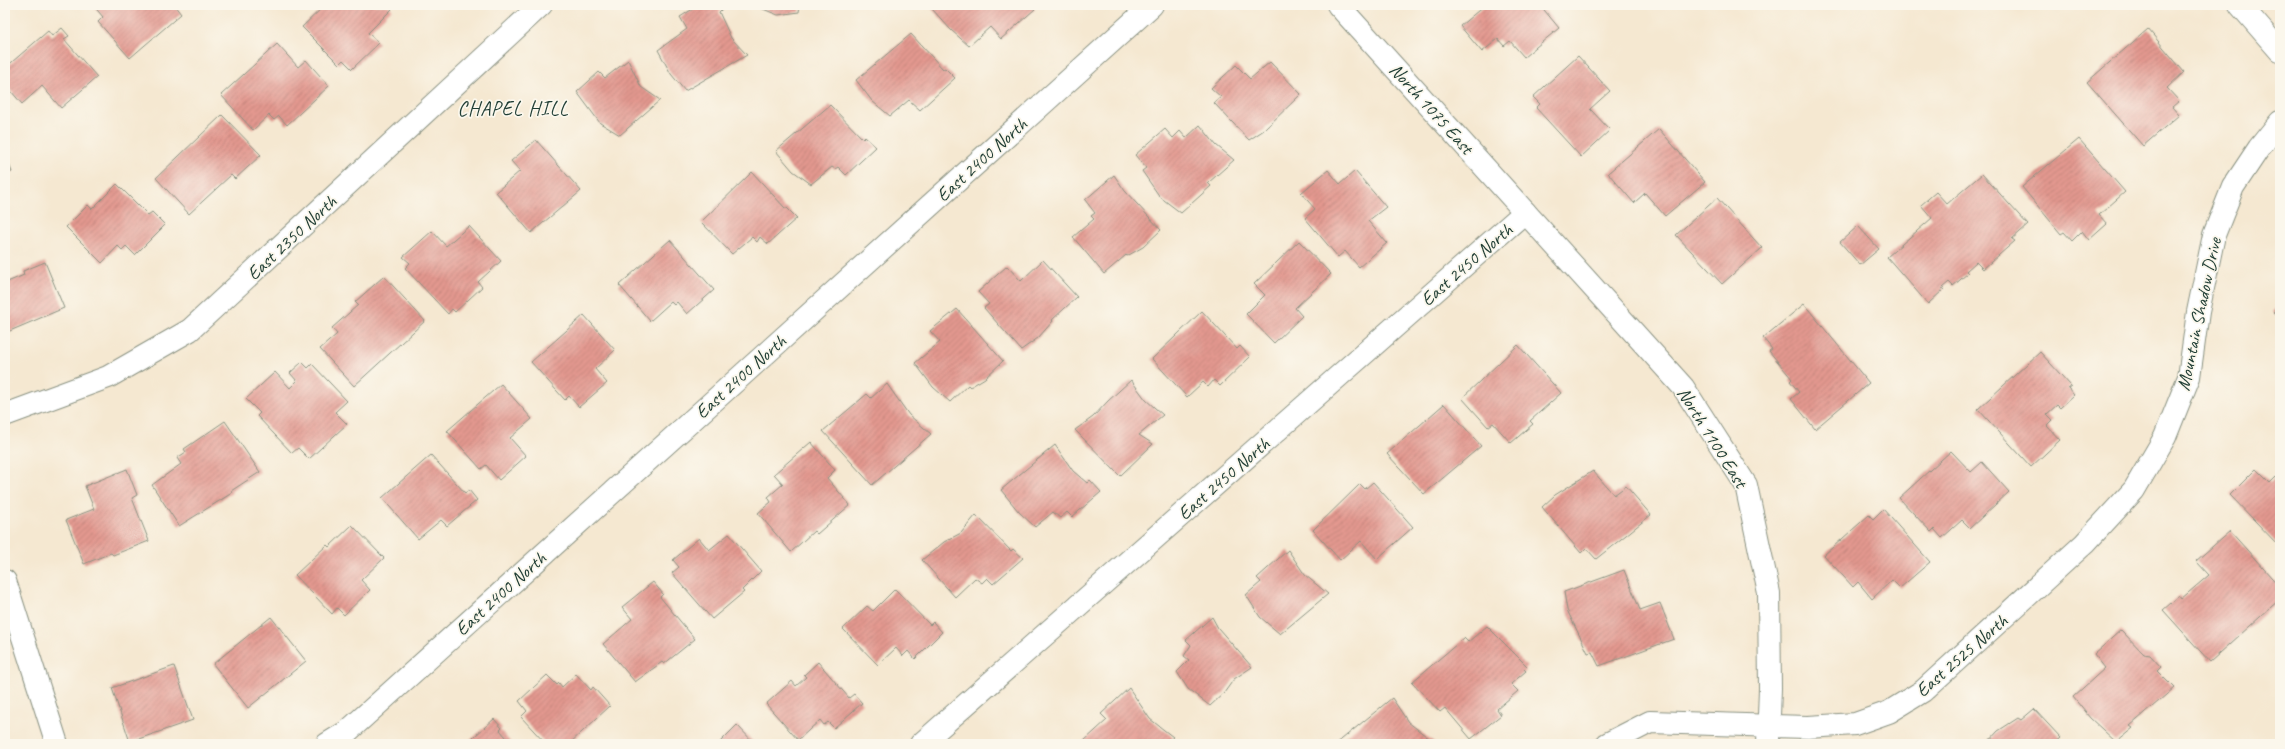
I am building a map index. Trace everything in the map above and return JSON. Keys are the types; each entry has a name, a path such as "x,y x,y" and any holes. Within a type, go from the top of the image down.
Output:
{"street":[{"name":"East 2350 North","path":"5,415 108,377 190,330 541,5"},
{"name":"East 2400 North","path":"327,744 348,731 1152,5"},
{"name":"North 1075 East","path":"1338,5 1525,212"},
{"path":"2240,5 2280,51"},
{"name":"Mountain Shadow Drive","path":"2085,543 2134,490 2165,437 2189,377 2198,312 2214,235 2233,188 2259,148 2280,122"},
{"name":"North 1100 East","path":"1525,212 1683,387 1746,485 1769,593 1770,688 1768,734"},
{"name":"East 2450 North","path":"921,744 1525,212"},
{"name":"East 2525 North","path":"1606,744 1650,722 1768,734 1808,727 1855,724 1889,712 1923,691 2085,543"},
{"path":"5,581 57,744"}],"building":[{"path":"93,5 174,5 181,14 130,58 98,22 103,17"},
{"path":"325,5 388,5 392,9 368,33 379,43 352,69 343,60 339,64 302,27"},
{"path":"699,5 719,5 722,9 719,12 731,38 747,55 685,91 671,74 658,50 687,29 680,17"},
{"path":"758,5 800,5 799,12 778,15 758,7"},
{"path":"937,5 1029,5 1035,9 1001,39 990,27 969,46 951,30 932,9"},
{"path":"1485,5 1540,5 1559,28 1524,57 1510,41 1504,46 1498,39 1482,52 1460,26"},
{"path":"62,28 69,36 64,39 97,77 61,108 42,86 22,104 5,84 5,68 48,31 52,36"},
{"path":"2148,29 2184,72 2167,88 2179,101 2172,107 2179,115 2143,146 2087,82"},
{"path":"911,34 943,69 945,68 955,78 920,110 909,100 890,116 872,101 856,80"},
{"path":"277,44 298,67 306,60 329,86 287,125 279,116 274,120 269,115 253,130 221,95"},
{"path":"1578,56 1610,91 1590,109 1610,130 1581,157 1536,108 1540,104 1533,97"},
{"path":"628,60 641,87 660,100 620,135 600,123 577,92 599,72 605,78"},
{"path":"1270,62 1301,94 1264,130 1249,140 1214,103 1221,97 1211,88 1236,65 1250,79"},
{"path":"830,105 863,139 865,137 876,147 846,175 838,167 835,169 832,167 811,184 793,171 776,151"},
{"path":"222,115 261,155 235,179 231,175 189,214 156,178"},
{"path":"1200,125 1216,145 1234,160 1208,183 1211,186 1181,213 1160,197 1142,171 1146,168 1135,155 1165,129 1173,138 1180,131 1186,138"},
{"path":"1659,129 1705,182 1665,216 1645,193 1634,203 1608,173"},
{"path":"2079,139 2125,192 2099,215 2107,224 2089,240 2082,231 2072,241 2064,232 2061,234 2022,187"},
{"path":"536,140 581,191 531,233 496,192 520,171 511,161"},
{"path":"5,154 12,172 5,174"},
{"path":"1328,170 1340,184 1355,171 1386,207 1368,221 1387,243 1359,267 1345,251 1338,257 1305,218 1315,209 1301,193"},
{"path":"752,172 785,208 787,208 797,218 768,244 760,237 757,242 752,237 732,254 701,222"},
{"path":"1982,174 2028,225 2012,239 2015,241 1983,269 1976,262 1966,271 1968,273 1953,286 1949,282 1942,288 1944,289 1928,304 1887,257 1932,218 1921,205 1936,192 1947,204"},
{"path":"1114,175 1125,191 1161,230 1143,247 1127,256 1126,255 1104,274 1073,237 1094,219 1091,216 1095,213 1085,200"},
{"path":"117,184 148,215 152,212 165,225 135,255 126,246 122,250 118,246 102,263 66,227 88,205 92,209"},
{"path":"1717,198 1762,248 1722,284 1676,235"},
{"path":"469,226 501,261 478,282 482,287 455,312 452,309 448,314 405,268 410,263 403,257 432,231 446,246"},
{"path":"1858,226 1879,249 1860,265 1840,242"},
{"path":"670,240 714,290 687,314 677,302 674,305 671,302 650,321 619,285"},
{"path":"1299,241 1331,274 1295,308 1302,316 1274,343 1246,314 1265,295 1254,284"},
{"path":"1043,260 1077,297 1052,320 1053,321 1038,338 1021,350 984,308 989,304 978,292 1007,266 1021,281"},
{"path":"45,262 64,308 5,333 5,283 24,275 23,271"},
{"path":"384,276 425,321 354,386 320,349 337,334 332,328 358,305 355,302"},
{"path":"1804,304 1869,383 1815,429 1791,399 1799,392 1790,381 1792,379 1769,351 1772,349 1763,338"},
{"path":"2280,306 2280,319 2273,312"},
{"path":"957,309 1003,361 985,378 970,387 968,385 950,402 933,387 915,363 940,342 930,331"},
{"path":"1202,311 1237,349 1240,346 1250,357 1220,386 1214,380 1208,387 1203,382 1187,397 1152,359"},
{"path":"584,315 615,350 595,369 607,383 579,407 569,396 565,400 531,362"},
{"path":"1518,345 1561,393 1530,421 1533,424 1511,443 1493,423 1488,427 1462,398"},
{"path":"2040,352 2071,386 2068,388 2074,395 2060,408 2057,405 2047,414 2053,420 2047,426 2060,440 2031,467 1978,409"},
{"path":"302,362 308,368 312,364 347,401 335,412 347,424 309,459 298,448 292,453 257,416 260,413 246,399 275,372 290,388 297,381 290,373"},
{"path":"1131,380 1146,400 1163,415 1139,435 1153,444 1120,476 1075,430 1093,417"},
{"path":"501,384 532,419 510,438 526,456 499,480 486,465 481,469 447,431"},
{"path":"887,384 909,415 931,434 872,485 823,431 867,394 871,398"},
{"path":"1444,404 1481,446 1424,494 1387,454"},
{"path":"225,421 260,472 231,491 232,493 179,526 152,485 181,464 177,458 186,452 184,449"},
{"path":"811,442 835,470 827,478 850,505 817,534 814,531 791,552 758,513 771,502 768,497 783,484 774,474"},
{"path":"1055,445 1073,471 1087,483 1090,480 1101,492 1072,517 1067,512 1060,518 1053,512 1035,527 1019,512 1001,490"},
{"path":"1951,451 1971,472 1982,462 2009,492 1970,528 1962,520 1942,538 1934,529 1931,532 1899,498"},
{"path":"431,455 465,493 469,490 477,500 447,526 441,520 418,539 382,498"},
{"path":"127,469 137,495 132,498 149,541 113,555 111,553 84,564 66,520 94,509 85,486"},
{"path":"2256,469 2270,483 2276,477 2280,481 2280,547 2230,495"},
{"path":"1593,471 1614,495 1626,486 1651,515 1596,559 1586,548 1581,553 1542,507 1555,495"},
{"path":"1373,482 1413,527 1377,559 1361,541 1340,560 1313,530 1360,484 1365,489"},
{"path":"1883,509 1930,562 1900,588 1892,580 1872,599 1858,582 1853,587 1824,555 1869,515 1873,519"},
{"path":"976,515 1011,551 1013,549 1023,558 993,584 987,578 982,583 975,578 955,597 922,560 944,542 961,533"},
{"path":"352,525 384,558 361,580 370,590 344,615 337,608 332,614 295,575 327,545 329,547"},
{"path":"2230,531 2280,587 2280,599 2210,662 2163,610 2179,596 2181,599 2209,575 2196,561"},
{"path":"729,534 761,571 742,590 744,592 712,619 672,573 679,567 673,560 699,538 709,550"},
{"path":"1288,550 1305,575 1328,594 1280,634 1260,617 1246,595 1261,582 1257,578"},
{"path":"1624,570 1640,610 1660,603 1674,639 1599,666 1592,652 1588,653 1567,610 1564,592"},
{"path":"653,582 663,594 660,597 695,639 664,664 662,662 635,682 603,644 632,619 622,607"},
{"path":"895,589 930,625 933,622 942,632 915,659 908,651 903,656 896,648 878,665 843,629 867,606 873,611"},
{"path":"271,617 306,661 248,708 213,664"},
{"path":"1212,617 1218,628 1252,667 1234,679 1224,693 1210,706 1188,689 1177,672 1189,660 1184,656 1191,645 1186,640"},
{"path":"1487,626 1527,666 1524,669 1526,671 1511,684 1518,691 1497,709 1501,715 1471,739 1445,708 1440,712 1412,682 1464,638 1468,642"},
{"path":"2121,630 2144,654 2150,655 2161,667 2157,671 2174,688 2130,726 2133,728 2116,742 2090,718 2073,697 2105,668 2094,654"},
{"path":"818,662 849,698 854,694 862,703 834,728 828,722 824,725 820,720 798,740 766,704 792,681 796,686 806,677 804,675"},
{"path":"174,666 193,720 130,742 112,688"},
{"path":"576,674 591,690 593,687 610,706 569,744 546,744 521,717 527,711 519,701 547,675 557,685 559,683 562,687"},
{"path":"1129,688 1150,719 1173,737 1166,744 1086,744 1084,741 1107,720 1101,714"},
{"path":"1392,698 1408,722 1435,743 1336,744"},
{"path":"2034,709 2061,738 2054,744 1990,744 1988,742 1998,731 2018,718 2021,720"},
{"path":"494,719 502,728 500,730 512,744 466,744"},
{"path":"737,725 755,744 718,744"}],"district":[{"name":"CHAPEL HILL","path":"513,108"}]}
